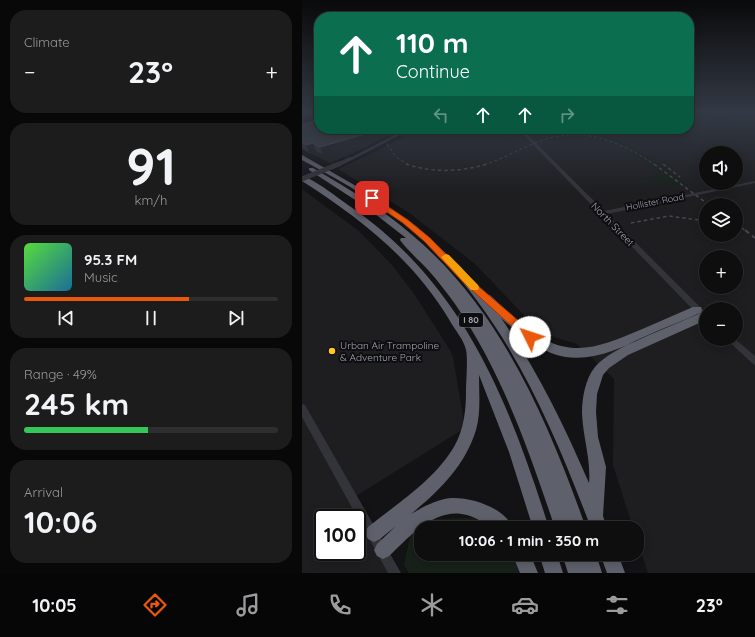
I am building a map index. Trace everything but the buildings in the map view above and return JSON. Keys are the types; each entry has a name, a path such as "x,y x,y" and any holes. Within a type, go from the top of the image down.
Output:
{"highway":[{"name":"I 80","path":"302,157 350,185 405,222 436,248 467,281 498,322 528,371 565,446 597,521"},
{"name":"I 80","path":"302,164 366,204 403,231 432,257 461,291 491,335 521,390 548,449 575,521"},
{"name":"I 80","path":"302,170 356,204 393,231 421,256 449,289 479,333 510,392 535,450 560,521"},
{"name":"I 80","path":"302,179 361,219 402,254 425,279 444,304 472,351 506,424 539,521"},
{"path":"467,281 540,344 567,353 581,354 607,349 699,316"},
{"path":"597,521 598,468 591,437 589,412 590,394 598,372 605,364 624,352 699,316"},
{"path":"374,533 434,484 458,457 465,442 472,409 472,351"},
{"path":"416,521 436,509 454,505 472,508 488,515 496,521"},
{"path":"383,550 414,522"},
{"path":"524,561 529,573"},
{"path":"550,561 554,573"},
{"path":"573,561 577,573"},
{"path":"589,561 593,573"},
{"path":"612,561 616,573"}],"street":[{"path":"302,179 350,159 391,139"},
{"name":"North Street","path":"530,139 699,312"},
{"name":"Hollister Road","path":"602,213 755,182"},
{"path":"738,346 755,361"},
{"path":"302,408 374,533 395,573"}],"shaded area":[{"path":"302,139 382,139 330,163 302,149"},
{"path":"400,139 755,139 755,573 648,573 644,561 644,521 631,521 613,465 614,379 577,344 541,333 475,264 408,212 338,169"},
{"path":"598,139 612,139 632,146 672,173 683,187 639,179 662,174 635,155 606,141"},
{"path":"302,189 359,231 392,265 415,295 453,357 465,428 356,496 362,509 314,509 314,561 366,561 366,516 394,573 302,573"},
{"path":"474,518 478,521 432,521 435,519"},
{"path":"414,533 414,561 514,561 520,573 409,573 404,565 410,536"}],"railway":[{"path":"485,165 548,139"},
{"path":"601,139 629,149 655,165"},
{"path":"387,144 396,157 409,165"},
{"path":"654,164 700,198"},
{"path":"663,164 680,177"},
{"path":"409,165 426,169 457,170 485,165"},
{"path":"631,223 669,216 699,220"},
{"path":"745,230 755,238"}],"slow traffic":[{"path":"446,257 467,281 475,287"}],"place":[{"name":"Urban Air Trampoline & Adventure Park","path":"332,351"}],"route":[{"path":"372,198 393,212 427,240 445,256 467,281 530,337"}]}
